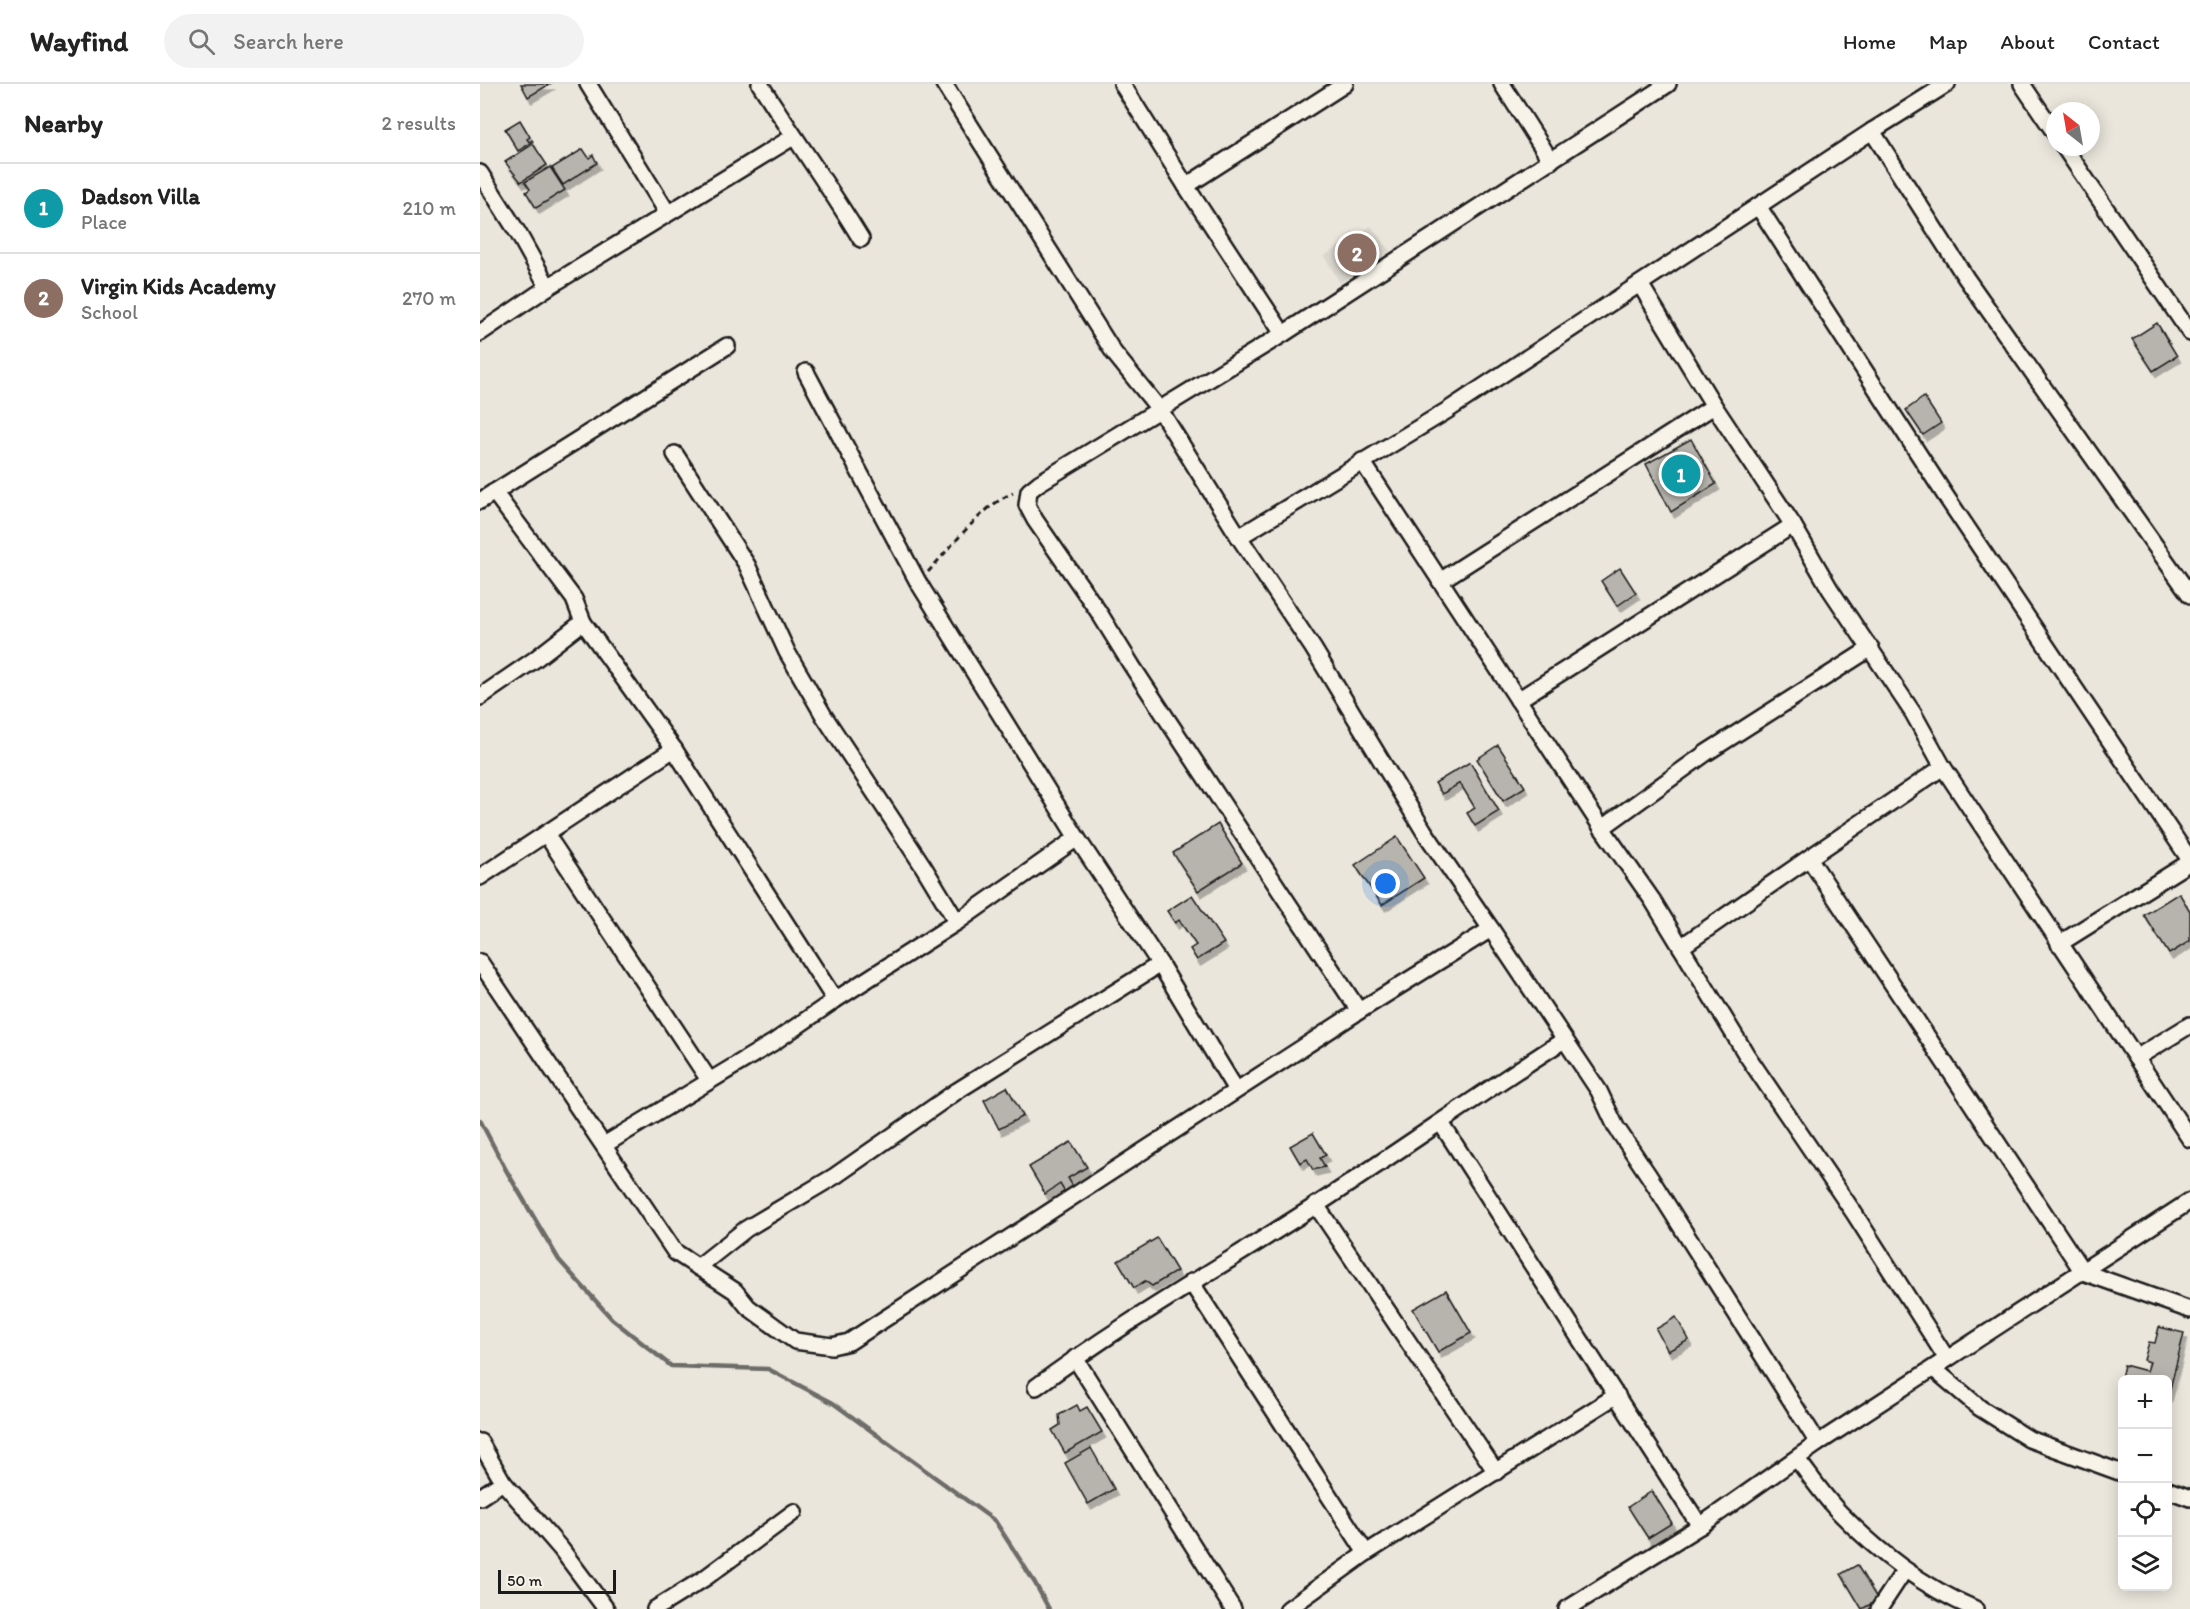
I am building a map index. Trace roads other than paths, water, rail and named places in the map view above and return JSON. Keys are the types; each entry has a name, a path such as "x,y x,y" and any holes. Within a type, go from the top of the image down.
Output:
{"street":[{"path":"588,84 667,212"},
{"path":"760,84 861,239"},
{"path":"944,84 1114,353 1160,410 1239,537 1313,648 1424,831 1599,1091 1616,1126 1818,1443"},
{"path":"1122,84 1283,334"},
{"path":"1186,186 1345,84"},
{"path":"1502,84 1551,161"},
{"path":"1359,1011 1098,611 1035,520 1027,505 1029,491 1283,334 1668,84"},
{"path":"1239,537 1449,410 1947,84"},
{"path":"2022,84 2046,120"},
{"path":"1872,131 1966,278 2190,595"},
{"path":"480,333 667,212 793,136"},
{"path":"2070,156 2190,333"},
{"path":"480,173 518,233 548,287"},
{"path":"1758,206 1947,498 2190,861 2059,944"},
{"path":"1640,284 1714,406 1793,525 1830,589 1913,713 1943,767 2190,1138"},
{"path":"480,501 727,346"},
{"path":"806,372 918,582 1077,838 1160,964 1236,1090"},
{"path":"1440,581 1714,406"},
{"path":"675,454 747,565 787,652 824,717 923,866 957,922"},
{"path":"1362,461 1681,947 1746,1054 1854,1213 1947,1359"},
{"path":"494,492 574,599 583,622 674,749 835,1000"},
{"path":"1518,700 1793,525"},
{"path":"480,698 583,622"},
{"path":"1602,828 1706,753 1871,648"},
{"path":"480,877 674,749"},
{"path":"1681,947 1943,767"},
{"path":"546,834 709,1080"},
{"path":"604,1146 774,1042 957,922 1077,838"},
{"path":"1809,858 2083,1272 2190,1310"},
{"path":"480,962 675,1252 735,1291 756,1314 795,1341 832,1346 849,1342 1172,1134 1236,1090 1491,929"},
{"path":"698,1267 746,1229 835,1176 957,1091 1160,964"},
{"path":"2136,1059 2190,1024"},
{"path":"1036,1387 1075,1358 1191,1282 1316,1205 1564,1040"},
{"path":"1441,1123 1700,1526"},
{"path":"1567,1609 1700,1526 1818,1443 2190,1201"},
{"path":"1316,1205 1496,1472"},
{"path":"1191,1282 1366,1553"},
{"path":"1075,1358 1233,1609"},
{"path":"1934,1369 1980,1408 2029,1439 2118,1472"},
{"path":"1288,1609 1366,1553 1617,1395"},
{"path":"480,1442 503,1482 561,1549 606,1609"},
{"path":"1797,1459 1839,1512 1904,1571 1975,1609"},
{"path":"480,1497 503,1482"},
{"path":"2172,1491 2190,1498"},
{"path":"655,1609 705,1578 794,1512"},
{"path":"1879,1609 1904,1571"}],"waterway":[{"path":"480,1120 506,1170 559,1260 612,1319 671,1366 768,1369 833,1403 995,1521 1049,1609"}],"place":[{"name":"Virgin Kids Academy","path":"1357,253"},
{"name":"Dadson Villa","path":"1681,474"}]}
